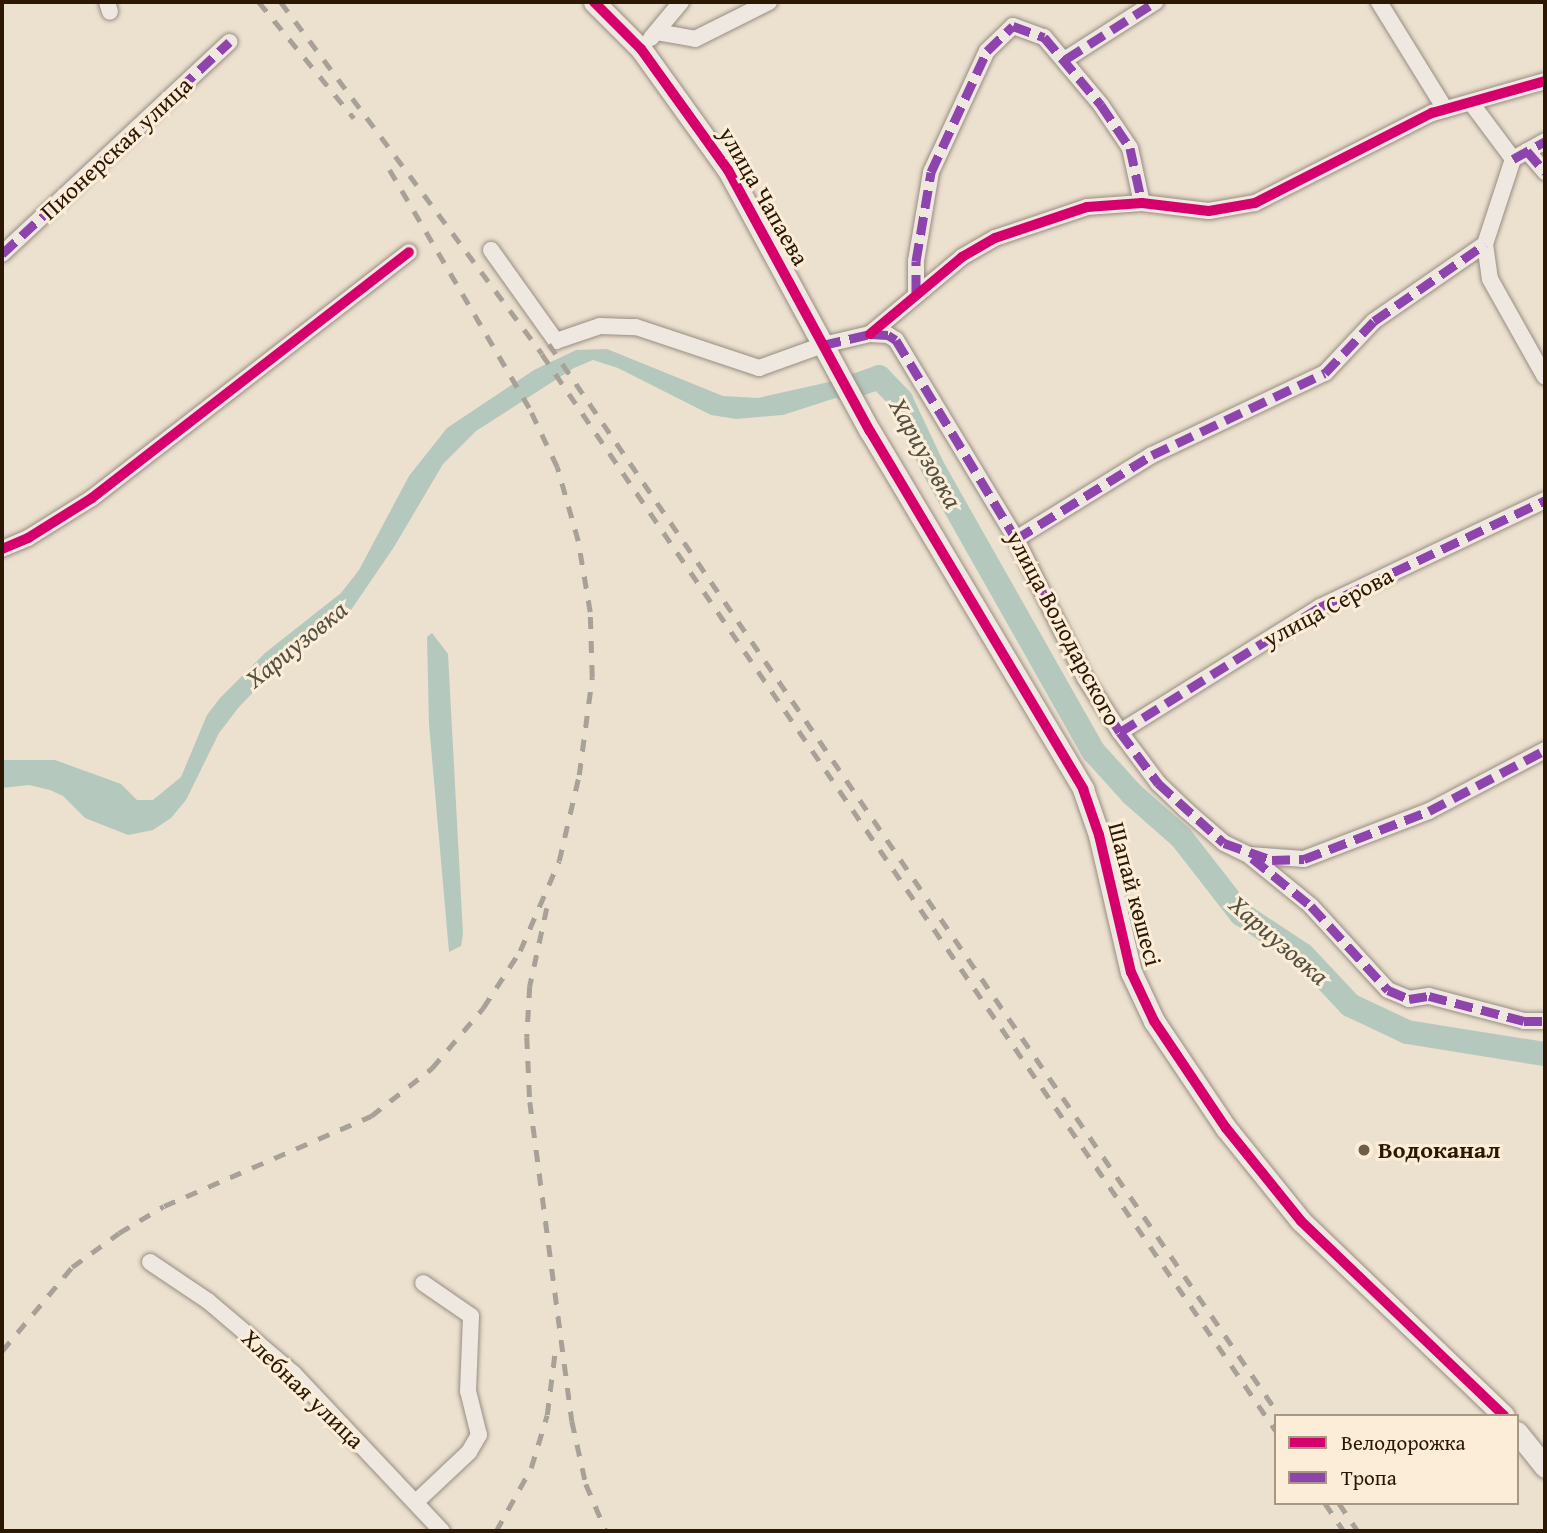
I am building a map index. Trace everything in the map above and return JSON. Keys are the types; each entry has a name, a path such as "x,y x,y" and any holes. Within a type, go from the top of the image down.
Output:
{"street":[{"name":"улица Чапаева","path":"594,2 641,49 728,170 870,430"},
{"path":"641,49 681,2"},
{"path":"657,32 695,39 769,2"},
{"path":"1066,59 1155,2"},
{"path":"1379,2 1445,109"},
{"path":"916,293 916,261 932,172 987,51 1013,26 1044,37 1066,59 1129,148 1142,204"},
{"name":"Пионерская улица","path":"2,254 229,42"},
{"path":"491,250 556,341 600,326 636,327 759,368 823,345 870,334 916,293 995,238 1087,207 1142,204 1209,211 1255,203 1445,109 1472,104 1545,81"},
{"path":"1472,104 1520,155 1545,172"},
{"path":"1545,141 1520,155 1485,244 1490,279 1504,311 1545,377"},
{"path":"1016,539 1152,455 1325,373 1374,321 1485,244"},
{"path":"2,549 28,538 92,498 409,252"},
{"name":"улица Володарского","path":"870,334 888,335 896,340 1016,539 1085,678 1120,732 1158,783 1224,843 1249,855 1272,860 1304,859 1429,811 1545,750"},
{"name":"Шапай көшесі","path":"870,430 1083,789 1102,846 1132,972 1154,1021 1226,1128 1301,1221 1502,1414"},
{"name":"улица Серова","path":"1120,732 1321,607 1545,500"},
{"path":"1249,855 1311,906 1388,990 1409,999 1429,996 1514,1019 1545,1021"},
{"name":"Хлебная улица","path":"150,1262 208,1301 293,1373 442,1531"},
{"path":"416,1502 469,1452 479,1436 468,1391 471,1316 458,1303 423,1283"},
{"path":"1519,1434 1545,1467"}],"water":[{"path":"607,349 723,396 758,398 874,372 879,384 783,415 736,419 711,415 618,368 593,360 574,368 476,431 443,464 394,547 351,610 263,682 239,707 219,733 186,800 171,818 153,830 128,835 85,818 63,796 50,790 29,785 2,788 2,760 55,760 121,784 137,800 153,800 181,777 207,715 220,698 265,653 341,593 359,570 409,476 447,428 534,370 576,350"},
{"path":"432,633 448,654 463,934 461,946 449,952 429,724 427,637"}],"waterway":[{"name":"Хариузовка","path":"845,389 879,377 901,400 933,468 1094,752 1132,794 1181,837 1241,914 1303,955 1350,1005 1407,1032 1545,1054"}],"railway":[{"path":"259,2 354,118"},
{"path":"281,2 542,354 1274,1428"},
{"path":"2,1351 72,1267 119,1233 164,1206 371,1116 432,1068 483,1008 520,951 559,861 579,775 592,677 590,612 578,541 557,467 529,408 386,164"},
{"path":"549,344 1279,1414"},
{"path":"547,908 530,986 527,1037 530,1102 572,1421 586,1484 606,1531"},
{"path":"496,1531 531,1468 547,1415 555,1352"},
{"path":"1326,1505 1344,1531"},
{"path":"1340,1505 1358,1531"}],"marked path":[{"path":"1066,59 1155,2"},
{"path":"916,293 916,261 931,172 987,51 1013,26 1044,37 1101,105 1130,148 1142,203"},
{"path":"2,254 229,42"},
{"path":"1513,159 1545,141"},
{"path":"1527,151 1545,172"},
{"path":"1016,539 1152,455 1325,373 1374,321 1485,244"},
{"path":"823,345 870,334 888,335 896,340 1016,539 1085,678 1120,732 1158,783 1224,843 1272,860 1304,859 1429,811 1545,750"},
{"path":"1120,732 1320,607 1545,500"},
{"path":"1252,858 1311,906 1388,990 1409,999 1429,996 1524,1021 1545,1021"}],"cycle path":[{"path":"594,2 641,49 728,170 870,431 1083,789 1099,835 1131,972 1154,1021 1226,1128 1301,1221 1502,1414"},
{"path":"870,334 962,257 995,238 1087,207 1142,203 1209,211 1255,203 1432,113 1545,81"},
{"path":"2,549 28,538 92,498 409,252"}],"place":[{"name":"Водоканал","path":"1364,1150"}]}
